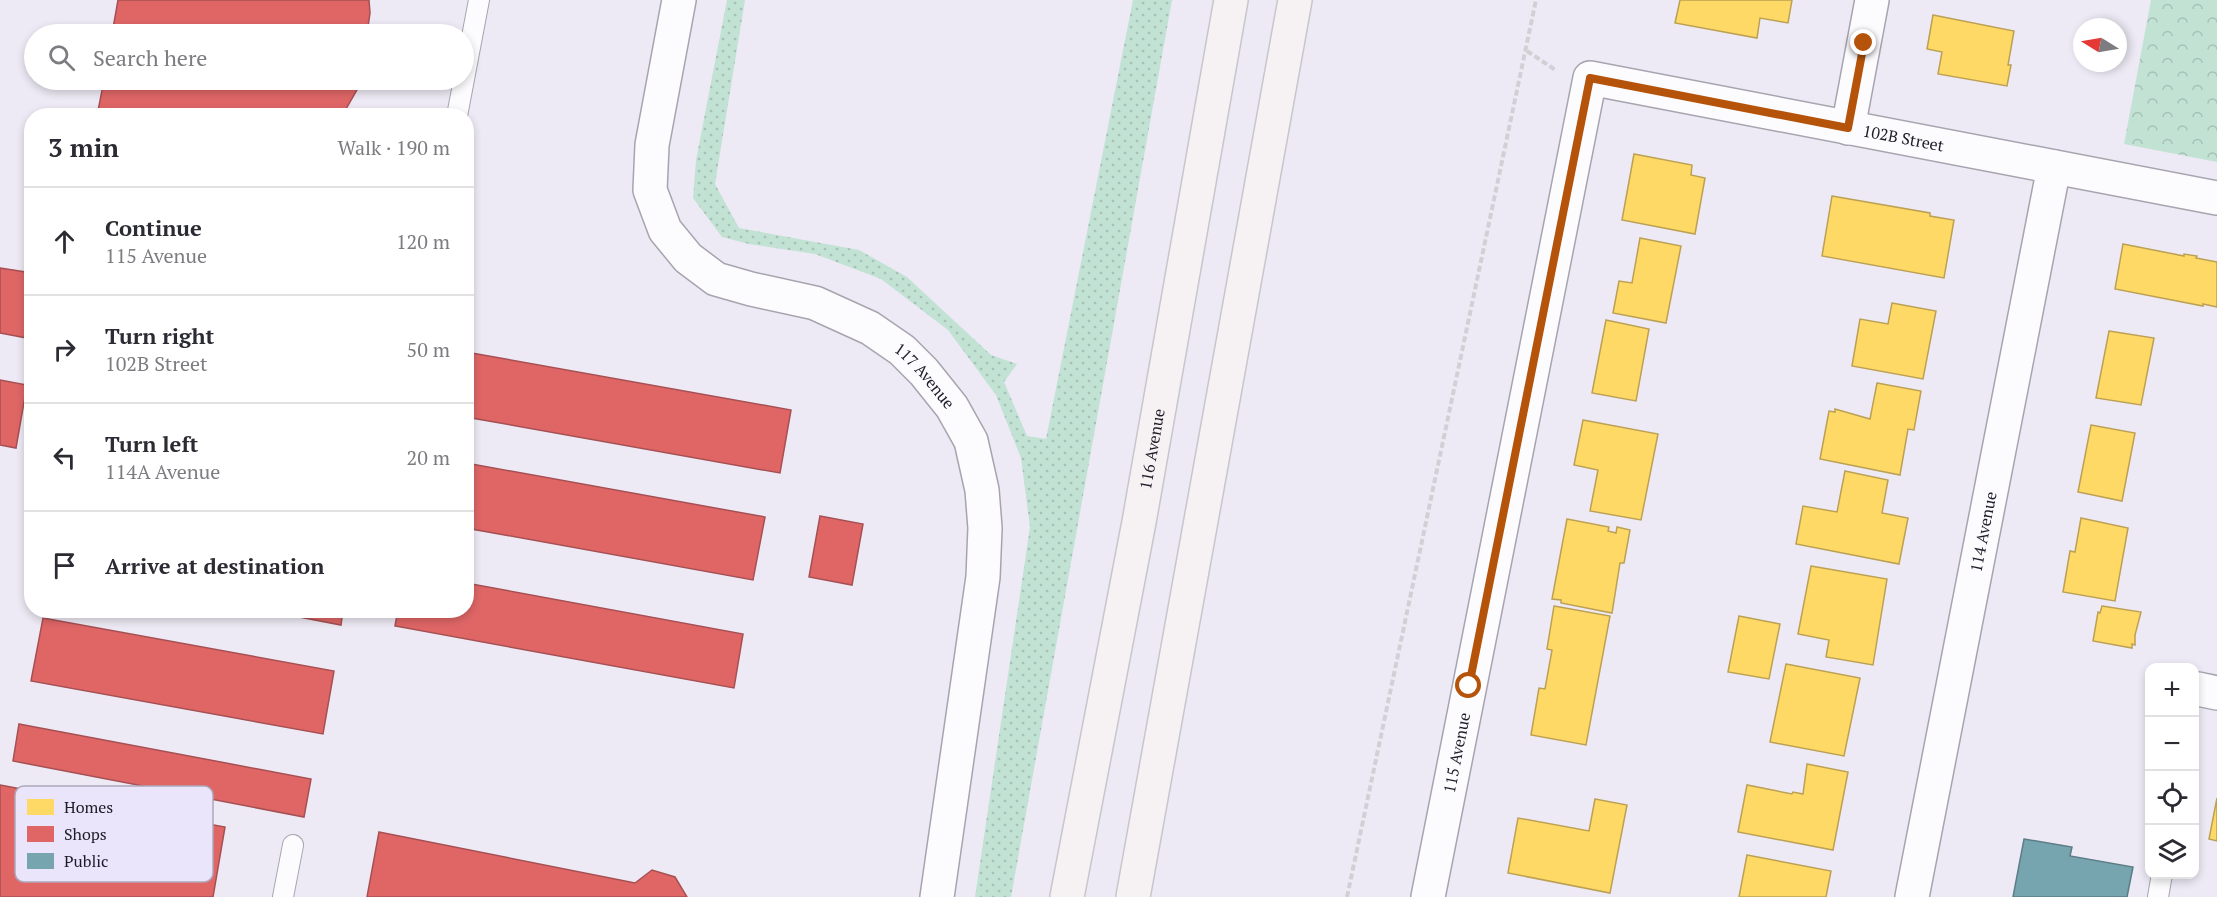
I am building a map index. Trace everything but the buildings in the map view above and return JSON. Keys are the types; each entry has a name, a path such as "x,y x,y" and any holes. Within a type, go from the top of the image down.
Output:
{"main road":[{"name":"116 Avenue","path":"1067,897 1139,522 1231,0"},
{"path":"1133,897 1295,0"}],"street":[{"name":"117 Avenue","path":"679,0 652,145 650,190 665,230 688,258 716,279 815,303 870,328 902,350 924,372 952,407 971,441 982,490 985,528 983,577 937,897"},
{"path":"1848,128 1872,0"},
{"name":"102B Street","path":"1590,78 2217,198"},
{"name":"115 Avenue","path":"1428,897 1590,78"},
{"name":"114 Avenue","path":"1912,897 2054,167"}],"lane":[{"path":"474,26 479,0"},
{"path":"459,108 462,90"},
{"path":"284,897 293,845"},
{"path":"2158,897 2161,879"}],"path":[{"path":"1347,897 1536,0"}],"green space":[{"path":"727,0 745,0 715,184 739,228 859,250 907,277 991,355 1017,364 1004,382 1027,436 1046,439 1133,0 1172,0 1011,897 975,897 1030,527 1021,458 996,395 948,330 881,279 815,254 749,244 722,237 693,198 696,160"},
{"path":"2151,0 2217,0 2217,162 2124,144"}],"route":[{"path":"1469,686 1590,78 1848,128 1864,43"}]}
